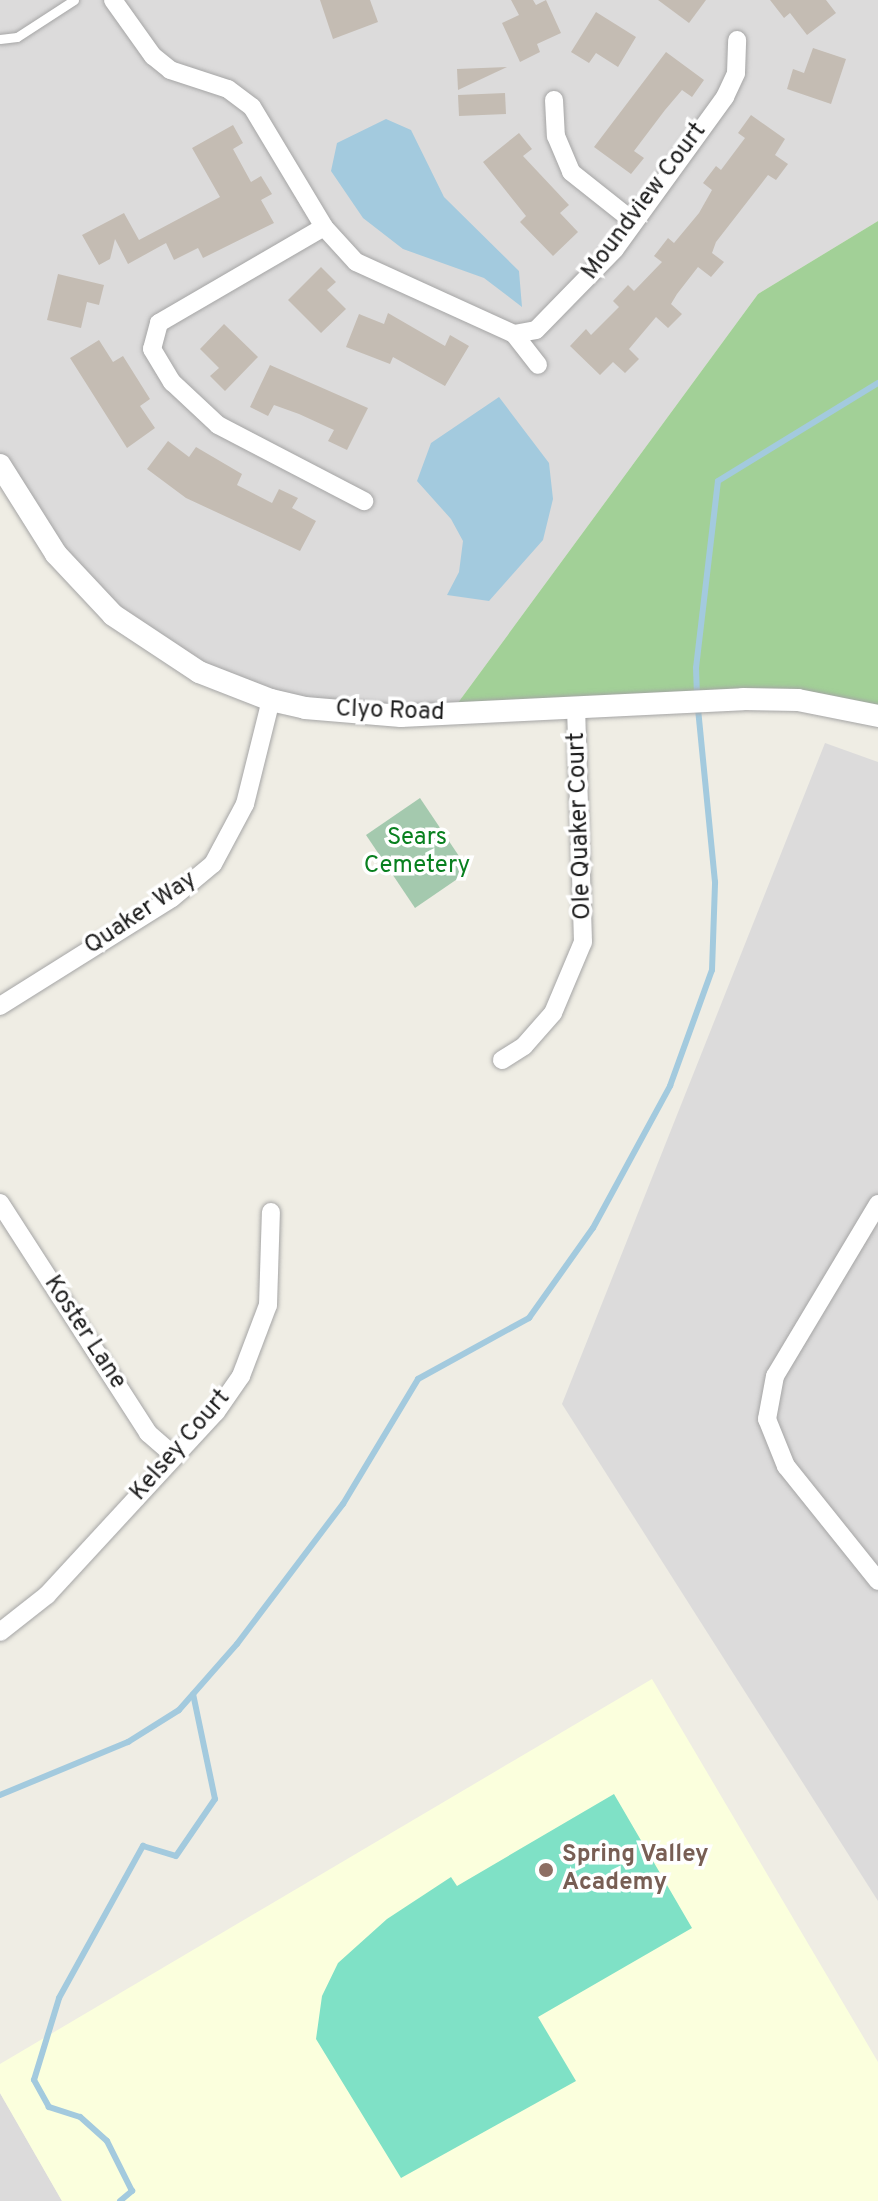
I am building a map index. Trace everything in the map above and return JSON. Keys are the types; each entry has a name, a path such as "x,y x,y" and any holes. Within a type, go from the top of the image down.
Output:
{"street":[{"path":"113,0 153,56 170,70 228,89 252,107 324,227 368,271 457,305 514,334 538,365"},
{"name":"Moundview Court","path":"514,334 536,330 634,222 725,97 736,73 737,40"},
{"path":"554,100 556,136 571,172 634,222"},
{"path":"324,227 159,323 152,349 172,382 218,425 364,501"},
{"name":"Clyo Road","path":"0,465 56,554 121,622 199,672 271,700 305,708 401,716 608,705 798,700 878,716"},
{"name":"Quaker Way","path":"0,1006 172,898 213,864 245,804 271,700"},
{"name":"Ole Quaker Court","path":"502,1060 524,1046 553,1013 583,942 576,707"},
{"name":"Koster Lane","path":"0,1203 148,1433 174,1456"},
{"path":"878,1204 775,1376 767,1419 786,1466 878,1581"},
{"name":"Kelsey Court","path":"0,1632 47,1595 216,1412 260,1337 272,1276 271,1212"}],"lane":[{"path":"0,39 17,37 74,0"}],"shaded area":[{"path":"0,0 878,0 878,221 758,294 449,715 271,700 121,622 0,465"},
{"path":"825,743 878,762 878,1901 562,1404"},
{"name":"Spring Valley Academy","path":"652,1679 878,2062 878,2201 62,2201 0,2093 0,2064"},
{"path":"0,2093 62,2201 0,2201"}],"green space":[{"path":"878,221 878,716 839,706 449,715 758,294"},
{"name":"Sears Cemetery","path":"420,798 469,871 415,908 366,835"},
{"path":"614,1794 692,1928 538,2017 576,2081 401,2178 316,2039 322,1996 338,1963 387,1919 451,1877 457,1886"}],"water":[{"path":"386,119 411,130 444,197 519,271 522,307 484,278 403,249 363,218 331,171 337,143"},
{"path":"499,397 549,463 553,499 543,540 489,601 447,595 459,572 463,541 451,519 417,481 431,443"}],"building":[{"path":"320,0 370,0 378,22 333,39"},
{"path":"511,0 533,0 536,5 546,0 561,33 537,44 540,52 520,62 502,23 519,15"},
{"path":"658,0 706,0 689,23"},
{"path":"770,0 826,0 836,13 807,35 790,13 784,18"},
{"path":"596,12 636,37 618,67 596,53 589,63 571,52"},
{"path":"813,48 846,59 831,104 787,89 793,69 804,73"},
{"path":"666,52 704,80 692,97 682,90 665,110 634,151 644,158 631,174 594,147"},
{"path":"507,67 458,90 457,69"},
{"path":"505,93 506,114 459,116 458,95"},
{"path":"751,115 785,139 775,155 788,164 776,180 768,175 716,242 712,253 724,262 711,277 698,267 677,294 671,304 682,314 668,328 656,317 629,349 639,359 625,373 613,362 600,375 570,346 586,329 591,335 619,307 613,301 628,285 634,291 662,262 654,256 668,238 674,243 699,213 712,190 703,183 716,166 721,170 745,138 738,133"},
{"path":"233,125 243,143 233,149 251,182 261,176 272,194 261,200 274,223 203,258 198,248 174,260 166,243 128,264 115,239 110,259 99,265 82,235 124,213 139,240 220,197 192,148"},
{"path":"519,133 532,149 523,156 569,205 560,213 578,232 553,256 520,222 526,216 483,162"},
{"path":"321,267 336,282 327,290 346,309 321,333 288,300"},
{"path":"58,274 104,285 99,305 87,302 81,328 47,320"},
{"path":"388,313 445,346 450,335 469,346 445,386 393,357 390,364 346,347 359,314 384,324"},
{"path":"224,324 258,357 225,391 210,376 219,368 200,349"},
{"path":"99,340 113,362 123,356 150,399 140,406 155,428 127,448 70,358"},
{"path":"270,365 368,408 347,450 328,441 334,430 299,414 274,405 268,416 250,407"},
{"path":"168,441 189,457 196,447 242,474 237,485 272,503 279,489 298,498 292,508 316,521 300,551 186,498 147,469"}],"waterway":[{"path":"697,696 696,668 718,481 878,383"},
{"path":"0,1795 128,1742 179,1710 237,1644 343,1504 418,1379 529,1318 593,1228 670,1086 712,970 715,882 698,708"},
{"path":"120,2201 132,2191 107,2141 80,2117 49,2107 34,2080 59,1998 143,1846 176,1856 215,1799 193,1694"}],"place":[{"name":"Spring Valley Academy","path":"546,1870"}]}
